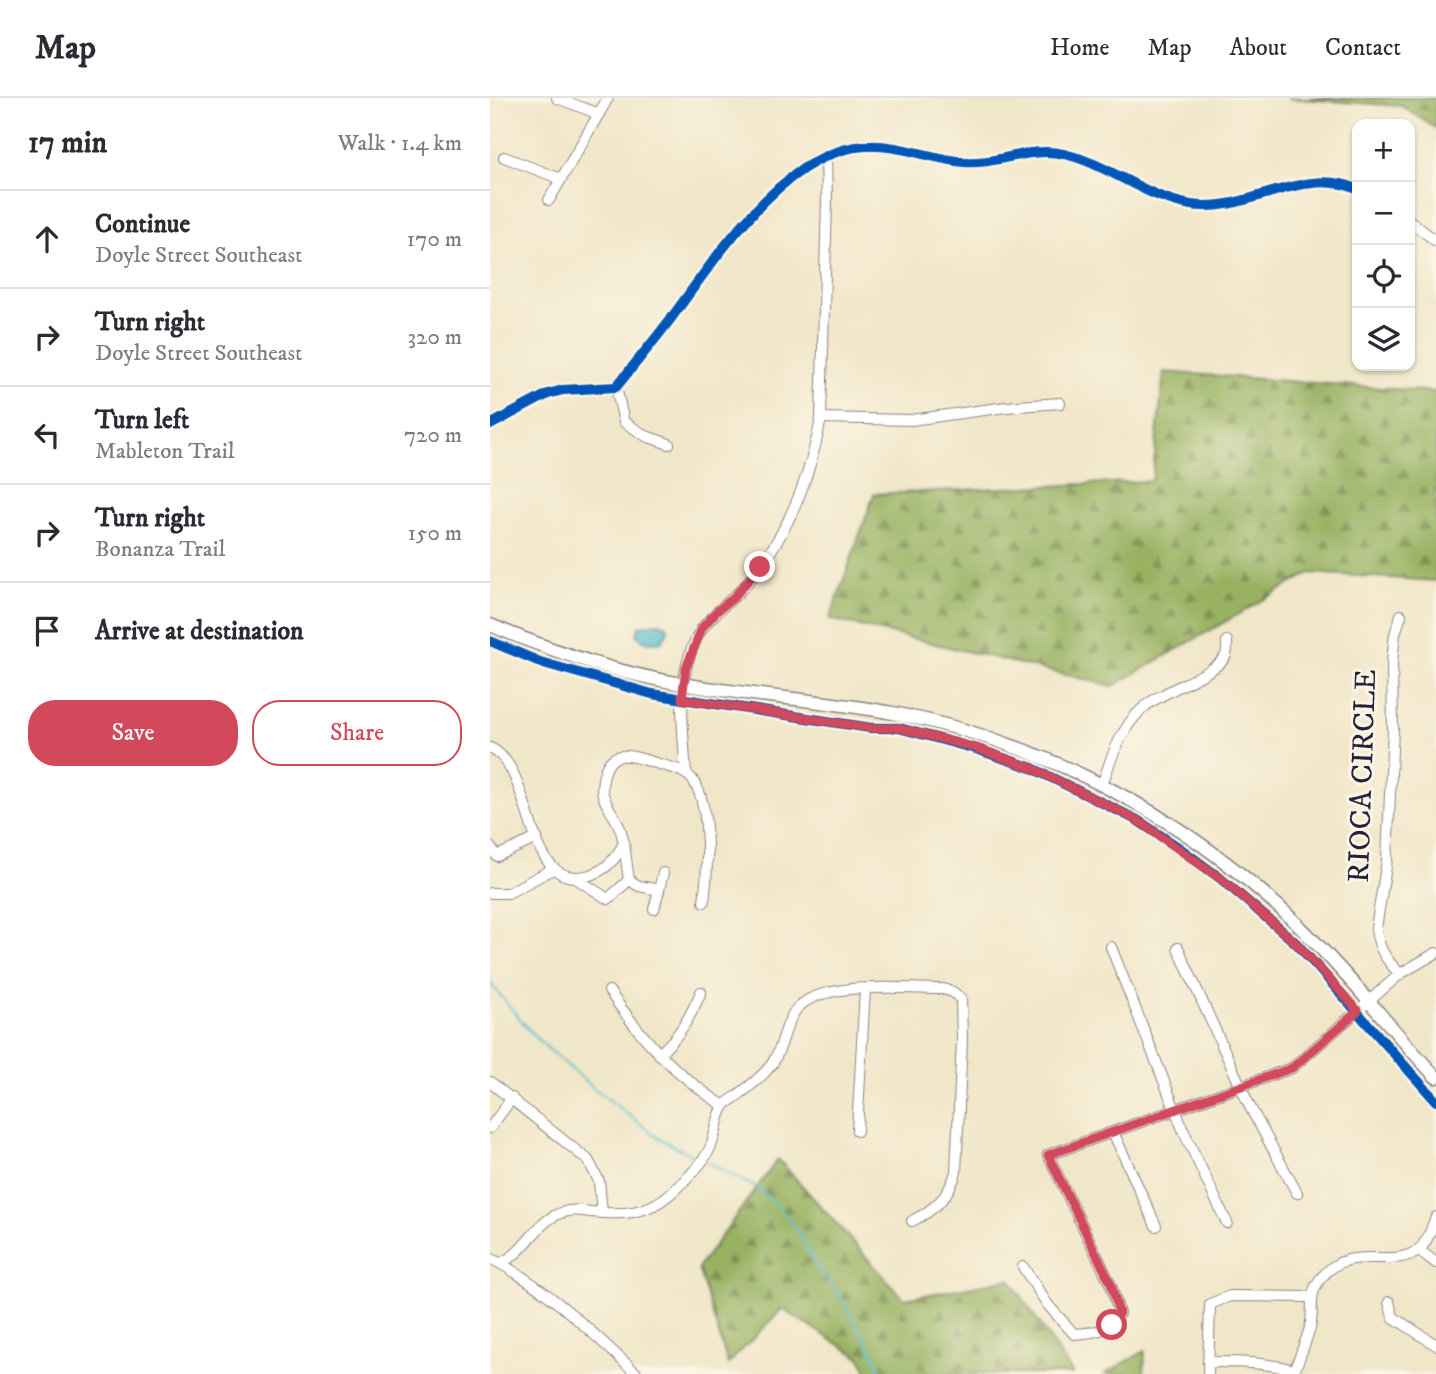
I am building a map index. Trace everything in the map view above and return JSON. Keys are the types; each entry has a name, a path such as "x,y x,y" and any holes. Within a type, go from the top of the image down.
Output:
{"main road":[{"path":"491,630 565,654 683,684 835,704 930,721 1017,748 1102,785 1181,831 1245,878 1297,923 1436,1077"}],"street":[{"path":"557,98 598,114"},
{"path":"548,200 608,98"},
{"path":"490,425 548,394 563,390 616,387 740,228 776,190 808,166 838,150 882,146 963,162 1016,155 1063,154 1096,166 1159,196 1192,205 1216,205 1325,181 1352,188"},
{"path":"686,774 681,704 683,684 693,647 702,628 748,583 784,529 809,470 821,418 826,155"},
{"path":"504,157 561,178"},
{"path":"1415,225 1436,241"},
{"path":"616,387 624,422 646,436 669,444"},
{"path":"821,418 911,420 1006,407 1060,403"},
{"name":"RIOCA CIRCLE","path":"1400,974 1385,959 1377,939 1376,928 1387,860 1392,661 1395,634 1401,615"},
{"path":"1102,785 1119,741 1142,708 1168,690 1208,671 1223,660 1227,653 1227,641"},
{"path":"490,748 506,761 537,838 553,869 565,877 577,879 607,899 629,880"},
{"path":"629,880 624,842 618,823 602,792 605,771 610,760 619,755 630,755 690,776 701,796 705,813 704,902"},
{"path":"490,847 497,856 537,838"},
{"path":"577,879 598,873 618,856 624,842"},
{"path":"490,893 508,893 553,869"},
{"path":"654,909 663,873"},
{"path":"629,880 639,886 659,890"},
{"path":"1111,947 1175,1108 1227,1223"},
{"path":"1178,948 1241,1086 1297,1193"},
{"path":"1023,1267 1048,1305 1074,1334 1100,1330 1117,1320 1118,1304 1111,1284 1048,1155 1292,1068 1400,974 1436,953"},
{"path":"857,1131 864,989"},
{"path":"495,1260 509,1259 523,1249 536,1230 553,1217 574,1210 625,1215 660,1202 670,1194 705,1156 724,1106 758,1079 772,1063 779,1052 790,1020 803,1003 828,992 943,989 953,992 961,999 962,1041 956,1172 942,1201 912,1221"},
{"path":"609,991 642,1038 684,1078 724,1106"},
{"path":"659,1054 679,1035 701,992"},
{"path":"490,1082 588,1160 601,1191 602,1213"},
{"path":"490,1128 512,1098"},
{"path":"1113,1132 1156,1226"},
{"path":"1208,1362 1264,1363 1294,1372 1311,1324 1311,1297 1323,1275 1344,1262 1362,1256 1397,1258 1419,1250 1436,1217"},
{"path":"1419,1250 1436,1263"},
{"path":"495,1260 537,1288 591,1330 637,1374"},
{"path":"1208,1374 1210,1304 1230,1296 1311,1297"},
{"path":"1389,1302 1393,1317 1436,1345"}],"green space":[{"path":"1287,98 1436,98 1436,128 1401,106"},
{"path":"1164,372 1436,392 1436,581 1310,573 1113,686 830,619 874,494 1152,481"},
{"path":"778,1159 904,1299 1010,1279 1073,1374 868,1374 861,1358 782,1309 728,1364 698,1268"},
{"path":"1145,1351 1144,1374 1105,1374"}],"water":[{"path":"658,623 667,626 668,631 662,641 649,642 637,635 639,626"}],"waterway":[{"path":"490,983 535,1037 591,1086 659,1138 699,1159"},
{"path":"707,1162 755,1187 780,1208 799,1233 819,1271 834,1286 872,1350 882,1374"}],"cycle path":[{"path":"490,425 548,394 563,390 616,387 731,238 755,211 780,186 807,166 836,152 878,146 964,162 1051,152 1096,165 1158,195 1191,205 1233,203 1315,183 1336,183 1352,188"},
{"path":"490,641 540,662 652,694 871,728 899,728 1032,768 1137,820 1220,878 1296,943 1436,1101"}],"route":[{"path":"760,567 748,583 702,628 686,668 682,699 871,728 899,728 976,748 1032,768 1137,820 1220,878 1296,943 1358,1011 1292,1068 1048,1155 1111,1284 1119,1313 1112,1325"}]}
